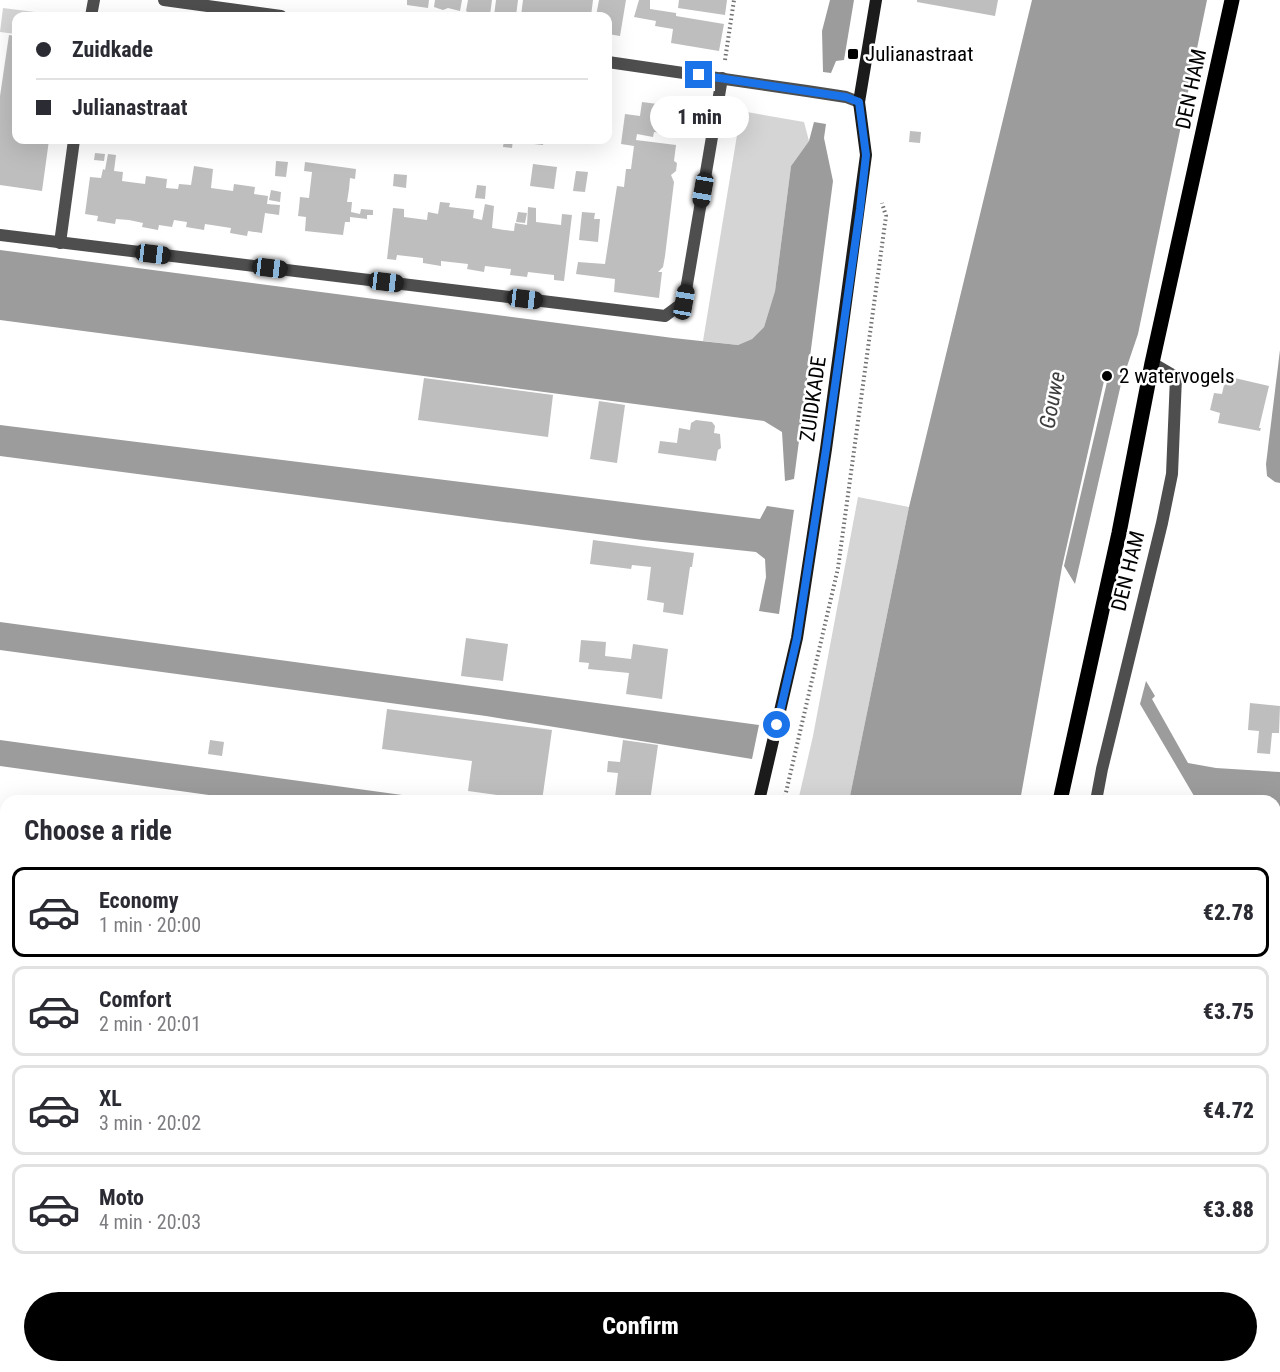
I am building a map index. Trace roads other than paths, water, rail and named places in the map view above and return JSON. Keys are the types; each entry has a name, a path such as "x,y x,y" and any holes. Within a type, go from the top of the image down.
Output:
{"main road":[{"name":"DEN HAM","path":"1061,795 1119,533 1152,363 1232,0"}],"street":[{"path":"164,0 252,12"},
{"name":"ZUIDKADE","path":"760,795 797,638 826,449 866,155 859,102 876,0"},
{"path":"612,63 846,97 859,102"},
{"path":"0,235 665,316 684,302 722,78"},
{"path":"60,243 73,144"},
{"name":"DEN HAM","path":"1097,795 1172,474 1176,376 1152,363"}],"water":[{"path":"830,0 854,0 844,60 836,61 831,73 823,72 822,31"},
{"name":"Gouwe","path":"1032,0 1207,0 1138,334 1121,384 1075,584 1064,566 1107,382 1104,381 1062,567 1021,795 850,795 909,507"},
{"path":"814,122 826,124 824,138 833,181 794,479 785,481 782,432 764,421 0,320 0,250 738,345 752,339 764,327 775,291 791,166 809,141"},
{"path":"1280,350 1280,483 1267,476 1266,464"},
{"path":"0,425 760,519 767,506 794,510 779,614 759,611 766,577 765,559 756,552 643,540 0,456"},
{"path":"0,622 759,725 752,759 486,716 0,650"},
{"path":"1146,681 1155,696 1152,699 1188,763 1216,768 1280,772 1280,795 1193,795 1140,704"},
{"path":"0,740 402,795 209,795 0,766"}],"place":[{"name":"Julianastraat","path":"853,54"},
{"name":"2 watervogels","path":"1107,376"}]}
